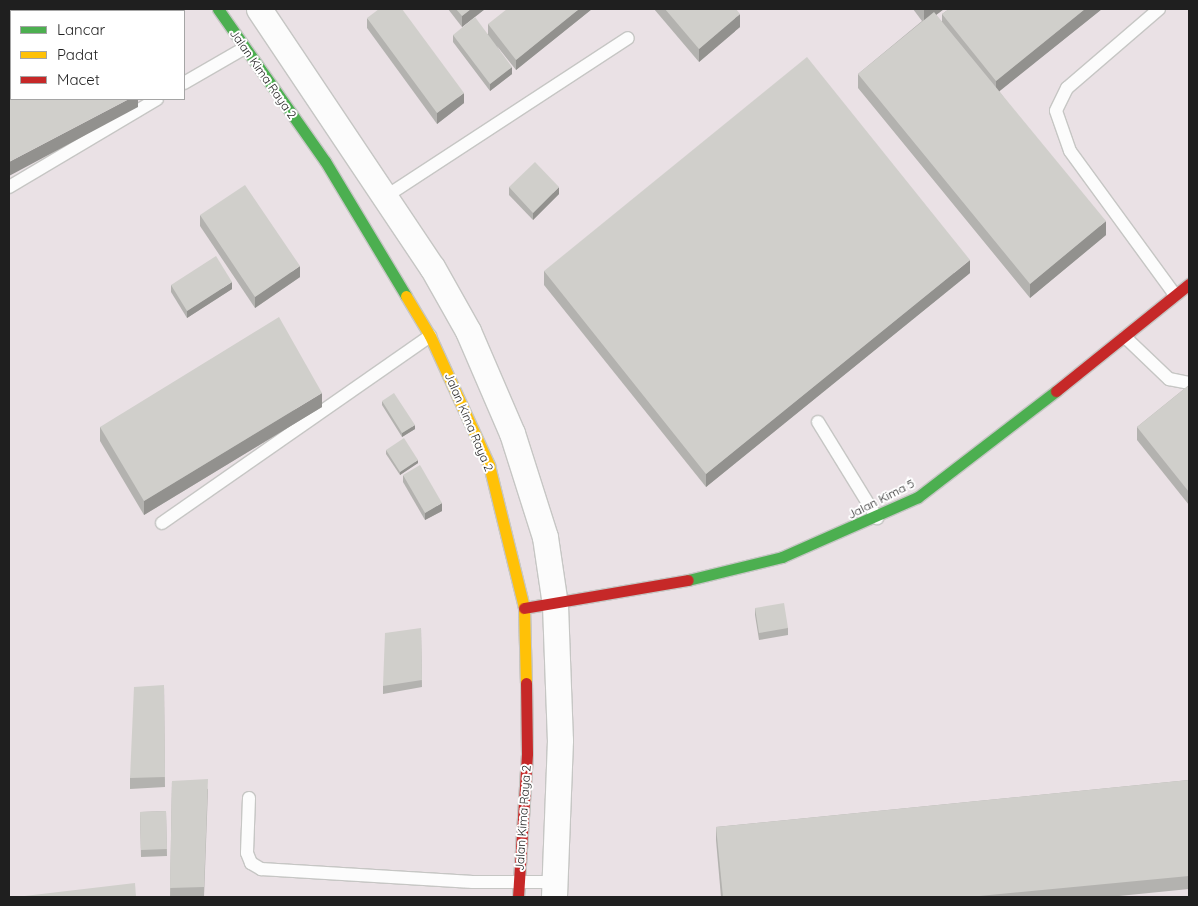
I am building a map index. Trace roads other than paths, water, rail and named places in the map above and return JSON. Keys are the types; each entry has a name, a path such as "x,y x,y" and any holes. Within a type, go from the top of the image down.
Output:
{"street":[{"name":"Jalan Kima Raya 2","path":"218,9 243,49 325,161 430,336 489,465 524,608 527,753 518,897"},
{"path":"258,9 432,266 468,331 512,433 546,537 555,605 560,740 554,889"},
{"name":"Jalan Kima 5","path":"524,608 555,605 726,574 782,558 878,518 964,463 1125,337 1189,284"}],"lane":[{"path":"1159,9 1067,88 1056,111 1070,150 1175,295"},
{"path":"385,197 628,38"},
{"path":"185,82 243,49"},
{"path":"9,187 155,100"},
{"path":"325,161 348,144"},
{"path":"162,523 430,336"},
{"path":"1125,337 1169,379 1189,383"},
{"path":"818,422 878,518"},
{"path":"249,798 247,853 251,863 261,869 518,880 554,889"}]}
